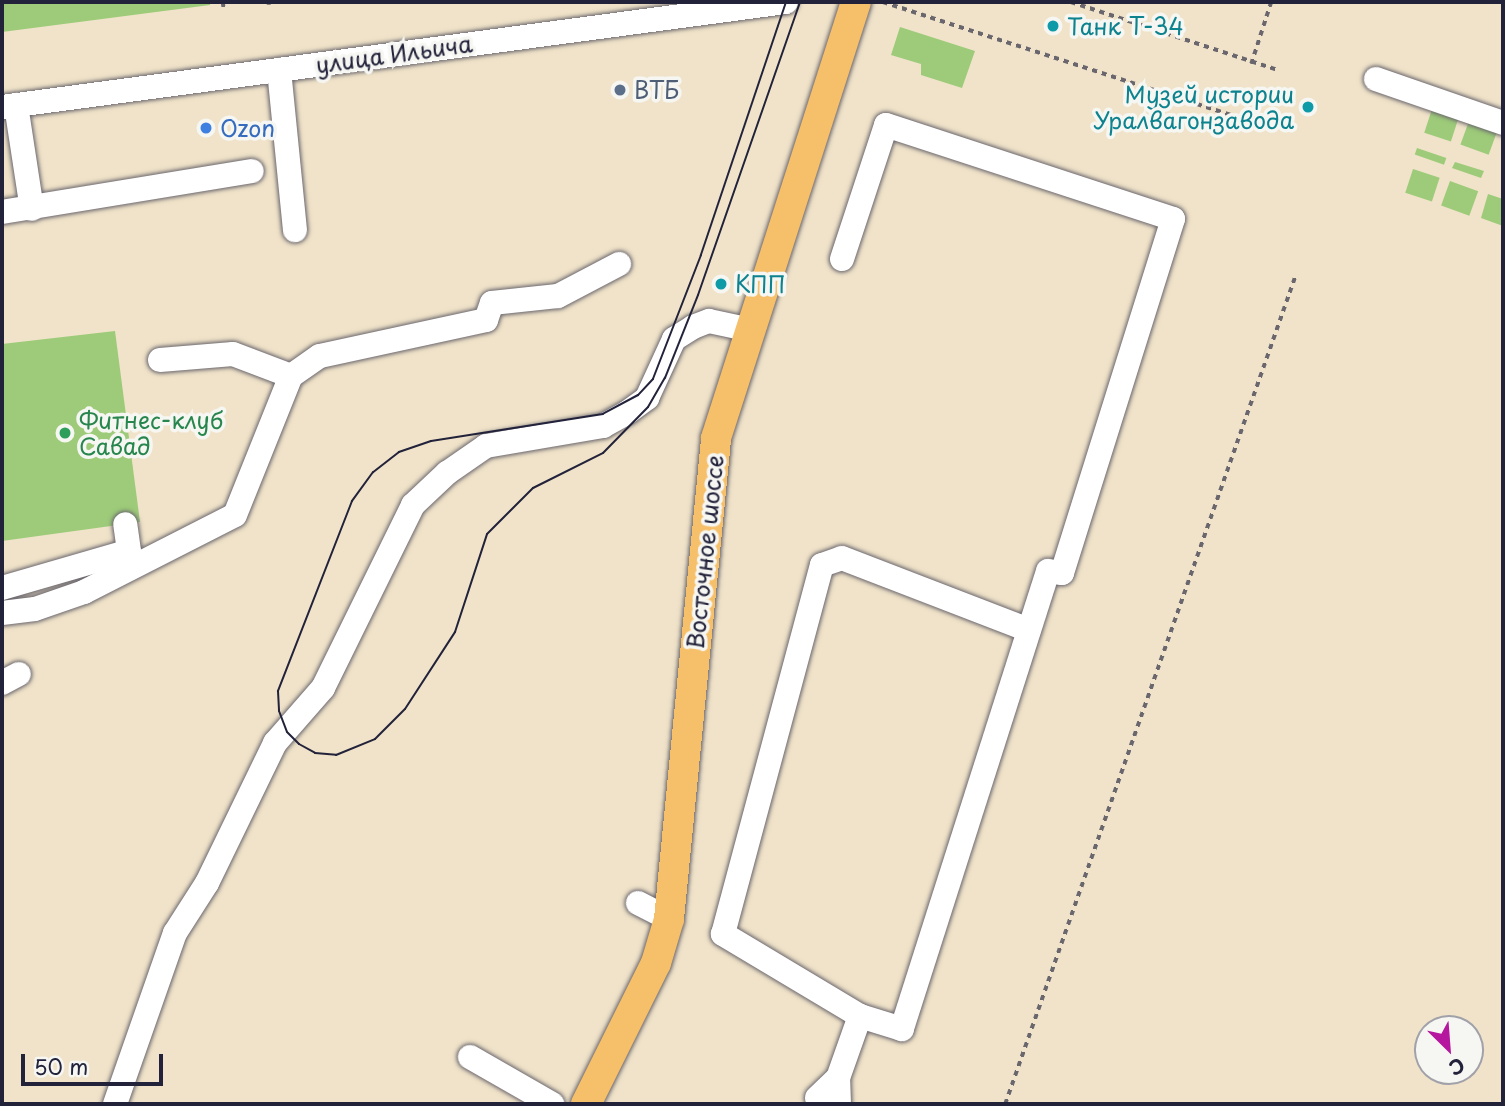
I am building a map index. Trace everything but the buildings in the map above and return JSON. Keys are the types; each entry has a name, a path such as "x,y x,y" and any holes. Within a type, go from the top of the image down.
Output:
{"main road":[{"name":"Восточное шоссе","path":"586,1104 656,963 669,919 716,438 856,2"}],"street":[{"name":"улица Ильича","path":"9,106 786,2"},
{"path":"279,70 295,230"},
{"path":"1376,79 1503,124"},
{"path":"9,106 32,209"},
{"path":"842,259 886,125 1173,219 1062,573 1048,571 902,1029 860,1016 723,934 819,573 829,559 842,558 1029,630"},
{"path":"2,212 252,171"},
{"path":"2,613 35,609 84,592 235,515 291,376 320,356 486,320 492,303 558,296 619,264"},
{"path":"115,1104 176,933 207,883 275,743 323,688 414,505 447,473 486,446 603,426 628,412 648,398 674,339 693,327 709,321 751,330"},
{"path":"160,360 233,354 291,376"},
{"path":"2,588 129,551 125,524"},
{"path":"638,903 669,919"},
{"path":"828,1101 860,1016"},
{"path":"470,1057 552,1104"}],"path":[{"path":"223,2 224,10"},
{"path":"883,2 1234,116"},
{"path":"1071,2 1251,64 1278,70"},
{"path":"1251,64 1271,2"},
{"path":"1005,1104 1295,277"}],"green space":[{"path":"2,2 210,2 210,5 2,32"},
{"path":"900,27 975,51 962,88 921,75 921,64 891,55"},
{"path":"1432,109 1459,118 1451,141 1424,133"},
{"path":"1469,121 1497,131 1489,155 1460,144"},
{"path":"1417,148 1446,158 1444,165 1415,155"},
{"path":"1455,162 1484,171 1481,178 1452,168"},
{"path":"1413,169 1440,178 1432,201 1405,193"},
{"path":"1450,181 1478,191 1469,216 1441,205"},
{"path":"1488,194 1503,199 1503,226 1481,218"},
{"name":"Фитнес-клуб Савад","path":"115,331 140,522 2,541 2,344"}],"tram line":[{"path":"786,2 701,255 653,379 638,395 603,414 431,441 399,452 373,472 352,501 278,691 279,711 287,732 299,744 315,753 336,755 375,739 405,709 455,632 487,534 533,488 603,453 648,407 665,378 698,295 800,2"}],"place":[{"name":"Танк Т-34","path":"1053,26"},
{"name":"ВТБ","path":"620,90"},
{"name":"Музей истории Уралвагонзавода","path":"1308,107"},
{"name":"Ozon","path":"206,128"},
{"name":"КПП","path":"721,284"},
{"name":"Фитнес-клуб Савад","path":"65,433"}]}
